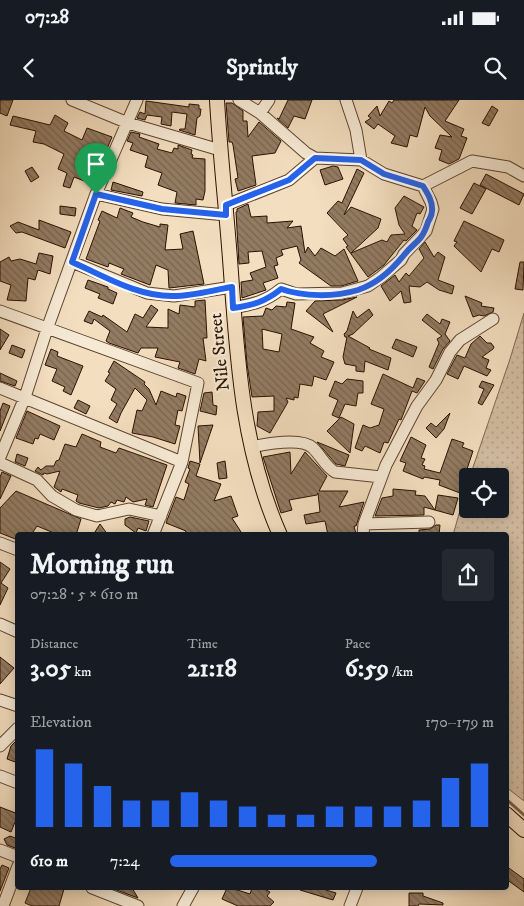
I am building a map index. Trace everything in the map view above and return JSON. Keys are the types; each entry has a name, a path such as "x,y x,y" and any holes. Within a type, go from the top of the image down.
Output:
{"main road":[{"name":"Nile Street","path":"217,100 236,352 250,447 279,532"},
{"path":"509,817 524,830"}],"street":[{"path":"72,100 128,123 220,150"},
{"path":"0,457 25,397 47,329 96,194 128,123 136,100"},
{"path":"233,308 257,304 271,298 281,289 296,294 334,294 355,291 368,286 401,260 404,254 426,232 433,209 432,202 423,186 384,174 361,160 315,158 306,153 260,113 239,100"},
{"path":"260,113 269,100"},
{"path":"346,100 356,130 361,160"},
{"path":"96,194 162,209 226,210 289,180 315,158"},
{"path":"423,186 472,161 508,167 524,176"},
{"path":"72,262 147,293 174,296 232,287"},
{"path":"0,311 198,383 182,462 154,532"},
{"path":"429,522 363,530 381,476 417,406 436,380 450,352 460,340 493,319"},
{"path":"0,388 182,462"},
{"path":"250,447 275,442 290,442 311,446 335,472 381,476"},
{"path":"0,463 37,480 52,496 76,510 97,516 129,509 161,516"},
{"path":"0,543 15,549"},
{"path":"0,624 15,631"},
{"path":"0,700 15,705"},
{"path":"0,746 15,731"},
{"path":"0,776 15,782"},
{"path":"0,850 15,856"},
{"path":"3,906 15,874"},
{"path":"97,890 138,906"},
{"path":"183,906 192,890"},
{"path":"350,906 356,890"}],"shaded area":[{"path":"524,313 524,801 509,789 509,532 454,532 459,514 459,518 509,518 509,468 473,468"}],"building":[{"path":"0,100 13,100 7,116 0,113"},
{"path":"288,100 312,100 305,119 294,116 288,128 277,118 279,119"},
{"path":"394,100 459,100 445,121 464,129 461,136 467,138 459,159 449,164 439,160 442,150 435,148 440,135 452,137 430,116 425,107 417,137 410,135 407,147 391,143 395,136 378,124 374,129 365,122 371,118 368,116 377,106 380,116 389,101 392,103"},
{"path":"146,101 189,107 189,104 199,105 199,109 201,109 200,116 197,118 195,135 179,130 185,129 187,114 172,112 171,126 161,124 162,117 147,115 145,120 137,118 140,112 145,114"},
{"path":"226,103 232,103 243,111 243,121 247,121 248,137 259,122 281,141 275,153 252,156 256,185 238,191 235,179 238,178 233,145 232,142 229,142"},
{"path":"492,106 498,110 489,126 482,123"},
{"path":"55,115 68,123 64,131 82,140 87,128 112,137 92,184 74,177 70,188 63,186 67,173 58,169 64,154 44,144 33,142 36,131 10,125 13,116 50,125"},
{"path":"131,132 140,134 139,137 159,144 157,149 172,153 174,148 178,149 178,145 192,150 192,158 205,159 205,191 203,200 196,199 196,205 175,203 177,192 158,185 162,173 145,167 148,156 130,150 133,143 127,141"},
{"path":"333,166 338,167 343,179 325,185 320,170"},
{"path":"32,167 39,177 31,182 25,171"},
{"path":"357,169 364,173 344,215 351,207 381,219 378,228 351,253 382,240 387,242 391,235 405,234 399,225 395,208 404,196 424,207 420,214 417,213 412,226 417,230 406,241 404,240 384,265 368,277 346,247 348,246 343,239 348,235 327,213 338,201 342,203"},
{"path":"486,174 524,194 519,205 480,185"},
{"path":"113,182 143,192 142,196 111,190"},
{"path":"474,183 486,189 472,214 460,208"},
{"path":"248,204 251,217 267,216 267,223 293,221 287,228 301,226 305,253 308,247 315,256 321,248 335,256 344,249 358,281 341,286 331,286 299,263 301,260 297,246 281,250 283,255 276,258 278,265 274,266 278,278 263,283 266,290 242,298 241,282 253,280 250,273 266,267 262,251 248,252 249,263 239,264 236,212 237,209"},
{"path":"60,206 76,208 75,216 60,214"},
{"path":"120,208 133,213 131,217 143,222 160,227 160,224 168,225 165,250 183,249 180,234 193,231 204,284 169,288 168,270 156,265 150,285 121,274 124,269 109,263 108,267 86,259 102,211 117,218"},
{"path":"39,220 71,232 65,248 22,232 16,233 10,226 18,222 39,230"},
{"path":"464,221 504,240 499,252 492,249 481,272 454,246 457,242 454,241"},
{"path":"425,242 434,257 438,252 445,257 438,280 454,286 452,294 439,290 427,282 420,287 409,286 411,302 404,303 401,291 390,301 381,286 395,275 399,282 406,273 409,276 424,258 419,249"},
{"path":"39,253 53,256 50,274 38,270 35,280 28,278 26,301 7,300 11,285 0,281 0,262 9,257 11,261 20,259 36,264"},
{"path":"520,262 524,262 523,290 515,289"},
{"path":"88,280 108,287 108,289 117,293 113,304 98,298 100,294 85,288"},
{"path":"465,296 482,303 481,306 494,308 493,312 484,316 473,317"},
{"path":"357,297 323,314 333,332 306,311 315,301 342,300"},
{"path":"205,300 207,338 203,338 206,361 199,359 195,374 178,368 180,362 155,357 158,348 141,348 138,353 109,343 106,341 110,331 94,319 92,324 84,321 89,311 102,317 103,315 127,332 135,314 143,318 151,305 158,310 146,327 168,328 168,309 179,314 180,305 195,307 195,301"},
{"path":"287,302 295,303 291,329 314,337 310,343 324,351 321,357 334,362 326,380 314,376 312,386 300,384 298,398 294,397 294,400 286,398 288,402 270,433 257,426 258,412 274,411 274,396 252,397 243,317 263,316 266,308 272,310 276,306 286,307","holes":["262,329 282,334 279,352 263,349"]},
{"path":"369,309 373,315 353,334 348,336 369,349 391,358 388,370 365,361 364,372 356,371 356,366 345,364 343,357 347,337 344,334 347,331 353,311 357,318"},
{"path":"427,314 440,324 442,319 450,322 445,334 450,341 443,349 433,369 429,367 439,343 437,339 442,336 422,320"},
{"path":"0,329 9,335 0,350"},
{"path":"480,336 494,347 482,357 489,360 486,368 491,370 487,376 464,366 458,379 447,374 457,355 465,358 471,344"},
{"path":"396,339 417,347 413,357 392,348"},
{"path":"12,345 25,350 22,358 9,353"},
{"path":"51,349 58,352 57,356 83,366 71,395 63,391 65,387 52,381 57,369 45,365"},
{"path":"114,361 145,382 144,384 149,389 156,405 161,391 176,397 177,393 186,396 182,411 178,410 175,425 180,426 175,444 132,433 137,410 142,411 147,400 135,388 117,423 109,418 117,404 111,400 116,389 105,381"},
{"path":"0,373 17,381 15,386 0,381"},
{"path":"383,374 413,388 417,378 425,381 417,393 412,391 401,420 399,419 388,443 384,442 380,453 365,446 362,451 355,448 363,425 370,428 379,425 384,409 371,404"},
{"path":"347,379 363,381 363,393 358,393 356,406 345,404 339,418 332,415 338,400 329,396 335,381 342,384"},
{"path":"482,381 494,385 482,405 478,403 484,389 479,387"},
{"path":"212,392 213,405 217,406 216,415 200,411 204,393"},
{"path":"78,400 90,406 86,414 74,408"},
{"path":"3,403 10,406 0,431 0,411"},
{"path":"27,411 60,426 54,440 40,434 38,439 35,438 33,444 16,438"},
{"path":"450,413 444,429 436,438 426,428 431,423 436,427"},
{"path":"341,417 354,424 350,453 327,431"},
{"path":"213,425 200,463 198,426"},
{"path":"82,434 101,442 100,447 116,453 119,448 167,465 153,507 145,505 147,499 133,502 126,497 124,502 117,500 115,504 111,502 108,506 99,508 79,503 76,501 78,495 62,489 61,492 54,487 60,471 44,473 43,475 35,471 38,467 41,470 46,466 54,466 56,461 59,460 65,444 76,447"},
{"path":"411,437 426,445 421,458 425,459 422,465 425,466 424,469 440,473 452,439 464,443 462,447 473,451 467,468 459,468 459,493 439,485 440,480 424,477 423,479 403,471 406,463 400,461"},
{"path":"317,442 349,455 345,466 336,464"},
{"path":"290,452 291,474 305,452 327,476 319,491 348,491 339,507 364,502 356,526 354,526 356,532 327,532 325,521 306,524 304,515 320,512 318,493 317,495 289,500 292,510 281,513 263,457"},
{"path":"17,454 28,458 25,466 15,462"},
{"path":"190,461 200,464 196,476 221,484 214,501 231,496 238,516 232,518 241,532 186,532 166,523 176,497 184,500 189,484 185,482 190,469 188,468"},
{"path":"225,461 227,478 219,479 217,463"},
{"path":"2,472 11,476 0,499 0,477"},
{"path":"393,489 416,491 415,495 425,496 435,510 438,495 458,498 453,515 424,507 424,515 375,516 382,498 393,496"},
{"path":"16,491 81,519 77,532 52,532 37,526 33,532 15,532 15,539 0,533 0,508"},
{"path":"130,517 149,521 146,531 138,528 135,532 125,525 125,519"},
{"path":"100,524 106,532 95,532"},
{"path":"440,525 439,532 419,532 419,530 430,529"},
{"path":"0,562 10,569 1,583 8,588 0,605"},
{"path":"0,657 14,668 0,684"},
{"path":"15,742 15,762 7,759 11,746"},
{"path":"0,807 15,813 15,822 11,832 0,827"},
{"path":"10,836 15,838 15,848 7,845 4,839"},
{"path":"2,865 9,868 0,891 0,869"},
{"path":"509,868 524,879 524,892 509,881"},
{"path":"30,890 64,890 59,906 32,906 25,903"},
{"path":"116,890 133,890 138,898"},
{"path":"226,890 237,890 250,894 251,890 266,890 270,892 267,896 274,902 270,906 238,906 222,899"},
{"path":"300,890 326,890 336,893 333,900"},
{"path":"409,893 423,893 423,896 443,903 443,905 419,904 418,906 409,906"}],"waterway":[{"path":"509,802 524,815"}],"route":[{"path":"315,158 361,160 384,174 423,186 432,202 433,209 426,232 416,244 404,254 401,260 368,286 355,291 327,294 296,294 281,289 271,298 257,304 233,308 232,287 174,296 147,293 72,262 96,194 162,209 226,215 226,205 289,180 315,158"}]}
